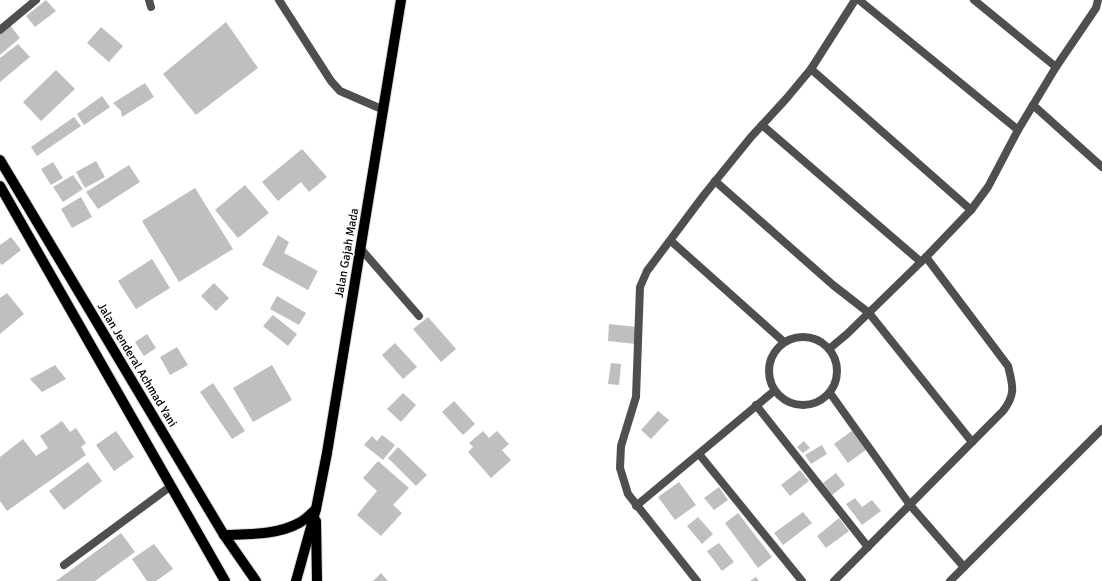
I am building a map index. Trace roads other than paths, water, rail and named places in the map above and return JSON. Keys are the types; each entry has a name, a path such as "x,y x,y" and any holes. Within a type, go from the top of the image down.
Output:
{"main road":[{"name":"Jalan Gajah Mada","path":"316,509 384,110 401,0"},
{"name":"Jalan Jenderal Achmad Yani","path":"0,160 224,535 256,581"},
{"path":"0,186 225,581"},
{"path":"224,535 260,533 287,528 300,523 316,509"},
{"path":"296,581 316,509"},
{"path":"316,509 317,581"}],"street":[{"path":"0,30 36,0"},
{"path":"279,0 331,81 340,91 384,110"},
{"path":"697,581 636,506 628,494 620,468 621,446 636,397 640,287 647,271 716,181 811,69 855,0"},
{"path":"859,0 1018,130"},
{"path":"974,0 1056,68"},
{"path":"829,349 924,260 971,210 988,187 1018,130 1056,68 1096,8 1098,0"},
{"path":"811,69 971,210"},
{"path":"1033,106 1102,168"},
{"path":"762,125 924,260 1008,366 1013,386 1011,400 972,442 834,581"},
{"path":"716,181 833,285 869,313 972,442"},
{"path":"671,241 784,342"},
{"path":"360,249 419,316"},
{"path":"808,337 819,341 829,349 835,359 837,371 835,383 830,393 817,403 802,406 786,402 774,391 768,378 768,365 774,352 784,342 795,338 808,337"},
{"path":"636,506 774,391"},
{"path":"830,393 910,505 964,567"},
{"path":"756,405 868,547"},
{"path":"950,581 1102,429"},
{"path":"699,454 802,581"},
{"path":"64,564 171,486"}]}
